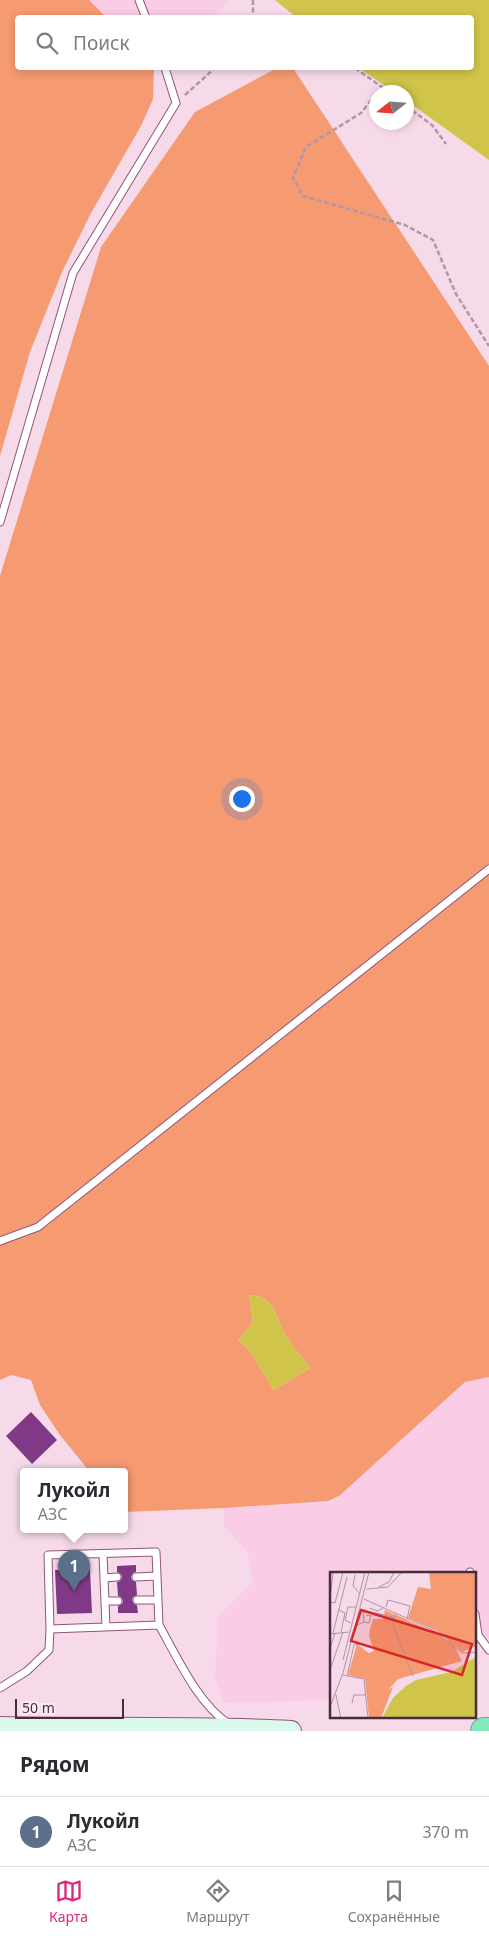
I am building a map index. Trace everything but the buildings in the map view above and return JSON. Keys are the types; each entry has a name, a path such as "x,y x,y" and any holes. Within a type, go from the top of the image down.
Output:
{"highway":[{"path":"484,1731 489,1731"}],"main road":[{"path":"0,1727 101,1729 236,1728 291,1731"}],"lane":[{"path":"139,0 145,15"},
{"path":"0,522 73,273 176,103 166,70"},
{"path":"0,1242 38,1227 489,869"},
{"path":"0,1688 27,1672 50,1650 48,1555 156,1552 159,1626 196,1687 220,1717 236,1728"},
{"path":"104,1554 106,1627"},
{"path":"136,1577 157,1576"},
{"path":"104,1578 117,1577"},
{"path":"137,1600 158,1600"},
{"path":"105,1602 118,1601"},
{"path":"476,1621 478,1635 489,1650"},
{"path":"50,1629 159,1626"}],"path":[{"path":"253,0 253,15"},
{"path":"176,103 213,70"},
{"path":"358,70 379,85"},
{"path":"369,104 361,114 306,147 293,178 303,196 405,224 433,240 456,294 489,346"},
{"path":"414,112 432,125 446,144"}],"shaded area":[{"path":"0,0 89,0 104,15 15,15 15,70 154,70 153,99 141,126 91,213 62,272 30,352 0,456"},
{"path":"89,0 229,0 217,15 104,15"},
{"path":"275,0 489,0 489,160 414,106 414,85 384,85 362,70 474,70 474,15 294,15"},
{"path":"273,70 294,70 489,366 489,1377 465,1382 339,1496 328,1501 128,1512 128,1468 87,1468 60,1435 40,1405 31,1380 11,1375 0,1380 0,576 101,247 195,112","holes":["249,1295 269,1302 287,1337 310,1368 274,1390 249,1350 238,1340 253,1322"]},
{"path":"249,1295 257,1296 269,1302 287,1337 310,1368 274,1390 249,1350 238,1340 253,1322"},
{"path":"489,1377 489,1639 476,1640 476,1572 330,1572 330,1700 224,1703 215,1679 218,1617 252,1583 248,1553 224,1526 224,1508 328,1501 339,1496 465,1382"}],"place":[{"name":"Лукойл","path":"74,1591"}]}
